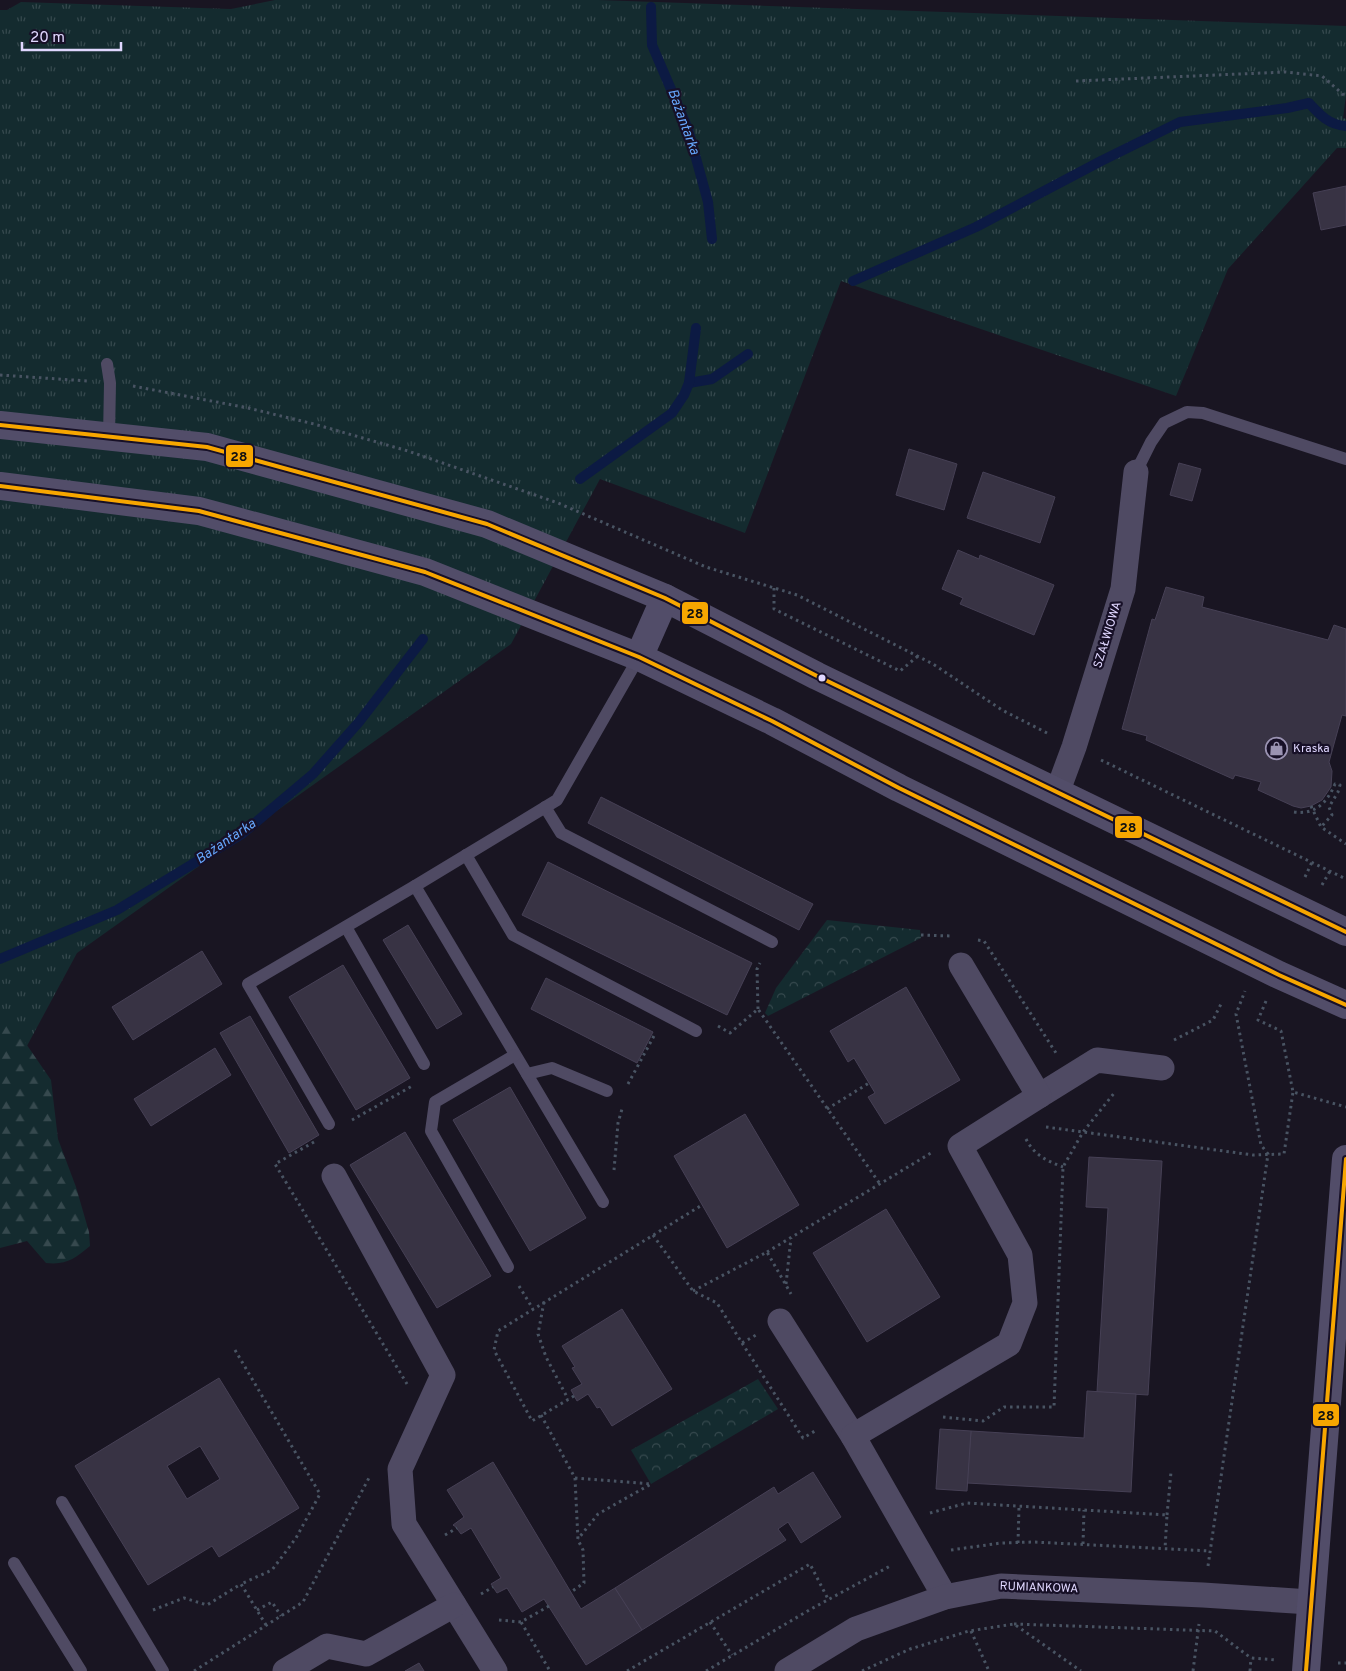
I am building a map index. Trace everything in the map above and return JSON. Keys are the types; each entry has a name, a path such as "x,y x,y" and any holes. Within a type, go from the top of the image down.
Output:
{"main road":[{"path":"0,426 207,447 487,524 665,598 825,680 1346,932"},
{"path":"0,486 199,511 425,572 638,657 772,721 899,788 1256,964 1346,1005"},
{"path":"638,657 665,598"},
{"path":"1306,1667 1310,1602 1338,1371 1346,1159"}],"street":[{"name":"SZAŁWIOWA","path":"1057,793 1074,747 1123,589 1136,472"},
{"path":"961,965 1039,1096"},
{"path":"853,1436 1008,1344 1025,1303 1020,1255 960,1146 1097,1060 1153,1067"},
{"path":"334,1176 443,1375 400,1469 404,1524 495,1671"},
{"path":"780,1321 853,1436 945,1597"},
{"name":"RUMIANKOWA","path":"787,1671 856,1629 945,1597 1001,1586 1204,1595 1310,1602"},
{"path":"285,1671 327,1646 366,1654 454,1605"}],"lane":[{"path":"107,364 110,383 109,437"},
{"path":"1136,472 1151,442 1164,423 1187,412 1203,413 1346,459"},
{"path":"329,1124 248,984 557,800 638,657"},
{"path":"545,807 562,834 772,942"},
{"path":"466,855 513,935 696,1032"},
{"path":"415,886 603,1202"},
{"path":"346,927 424,1064"},
{"path":"508,1267 431,1131 435,1102 515,1055"},
{"path":"526,1074 552,1068 607,1091"},
{"path":"62,1502 163,1671"},
{"path":"14,1563 81,1671"}],"path":[{"path":"1076,81 1286,72 1322,76 1346,98"},
{"path":"774,588 774,609 900,671 918,656"},
{"path":"1294,812 1304,813 1313,811 1325,802 1335,784 1340,786 1329,807 1332,815 1321,827"},
{"path":"1311,806 1321,827 1346,844"},
{"path":"1312,862 1346,878"},
{"path":"772,942 757,968 758,1009 880,1184"},
{"path":"1193,1671 1268,1154 1261,1145 1236,1014 1256,964"},
{"path":"936,1417 983,1421 1004,1407 1054,1407 1063,1166 1083,1132 1114,1093 1153,1067 1166,1044 1213,1020 1222,1002"},
{"path":"718,1026 730,1033 758,1009"},
{"path":"350,1122 414,1085 412,1082 424,1064"},
{"path":"828,1109 869,1083"},
{"path":"1045,1127 1254,1155 1284,1154 1293,1092"},
{"path":"1024,1134 1030,1146 1046,1161 1063,1166"},
{"path":"317,1140 275,1164 425,1414"},
{"path":"692,1291 767,1252 938,1150 960,1146"},
{"path":"574,1396 532,1421 494,1350 498,1331 702,1205"},
{"path":"654,1235 692,1291 717,1303 742,1343 780,1321 792,1297 767,1252"},
{"path":"786,1285 791,1238"},
{"path":"544,1302 538,1334 546,1357 568,1399"},
{"path":"132,1619 184,1598 208,1605 241,1584 272,1570 296,1538 320,1494 234,1350"},
{"path":"541,1416 575,1478 578,1540 583,1550 584,1583 571,1592"},
{"path":"194,1671 303,1602 372,1471"},
{"path":"1165,1549 1171,1472"},
{"path":"575,1478 651,1484 598,1514 578,1540"},
{"path":"926,1514 967,1503 1167,1516"},
{"path":"1018,1543 1019,1506"},
{"path":"1083,1544 1084,1510"},
{"path":"627,1671 810,1564 828,1599"},
{"path":"241,1584 266,1625"},
{"path":"257,1610 272,1602 281,1616"},
{"path":"492,1619 520,1622 549,1606"},
{"path":"520,1622 550,1671"},
{"path":"710,1622 732,1655"},
{"path":"1014,1624 1081,1671"},
{"path":"862,1671 910,1650 971,1631 1014,1624 1198,1630 1215,1632 1251,1658 1306,1667 1346,1663"},
{"path":"971,1631 989,1671"},
{"path":"1250,1671 1251,1658"}],"green space":[{"path":"275,0 598,0 1346,26 1346,95 1343,118 1346,119 1346,148 1337,148 1228,269 1176,396 841,281 745,533 600,479 511,644 77,953 0,1096 0,10 7,10 21,2 231,9"},
{"path":"827,920 920,930 921,938 768,1016 765,1013 776,988"},
{"path":"0,1006 51,1080 58,1139 76,1187 89,1232 90,1246 75,1258 65,1262 46,1263 27,1241 0,1248"},
{"path":"758,1379 778,1409 651,1484 631,1450"}],"building":[{"path":"1346,186 1346,225 1321,230 1313,193"},
{"path":"909,449 957,464 944,510 896,495"},
{"path":"1179,463 1201,469 1192,501 1170,495"},
{"path":"983,472 1055,497 1040,543 967,518"},
{"path":"958,550 979,559 980,555 1054,585 1034,635 960,604 963,598 942,589"},
{"path":"1166,587 1204,597 1202,607 1328,640 1334,625 1346,629 1346,716 1342,715 1329,762 1332,771 1331,787 1322,800 1311,806 1301,808 1293,806 1258,790 1261,782 1235,775 1233,779 1146,740 1147,736 1122,729 1152,619 1155,620"},
{"path":"601,797 813,904 799,930 588,823"},
{"path":"548,862 752,963 727,1015 522,915"},
{"path":"408,925 462,1014 437,1029 383,940"},
{"path":"202,951 222,984 133,1040 112,1007"},
{"path":"343,965 410,1078 356,1110 289,997"},
{"path":"546,978 653,1032 637,1063 531,1009"},
{"path":"906,987 960,1080 885,1124 868,1097 875,1093 854,1058 848,1062 830,1031"},
{"path":"250,1016 319,1135 289,1153 220,1033"},
{"path":"215,1048 231,1075 151,1126 134,1099"},
{"path":"510,1087 586,1218 530,1251 453,1120"},
{"path":"745,1114 799,1205 727,1248 674,1156"},
{"path":"405,1132 491,1276 437,1308 350,1165"},
{"path":"1089,1157 1162,1161 1148,1395 1097,1392 1108,1208 1086,1207"},
{"path":"886,1209 940,1297 867,1342 813,1253"},
{"path":"622,1309 672,1389 612,1426 600,1407 597,1408 588,1394 577,1401 571,1390 582,1384 572,1368 575,1367 562,1346"},
{"path":"219,1378 299,1508 219,1557 212,1546 148,1585 75,1466","holes":["200,1446 220,1479 187,1499 167,1466"]},
{"path":"1087,1391 1136,1394 1131,1492 967,1483 971,1431 1084,1438"},
{"path":"940,1429 971,1431 967,1491 936,1489"},
{"path":"493,1462 581,1609 615,1588 642,1630 586,1665 544,1599 522,1612 507,1588 497,1593 491,1584 501,1578 471,1528 461,1534 453,1525 464,1517 447,1490"},
{"path":"813,1472 841,1517 801,1543 788,1522 778,1529 786,1540 642,1630 615,1588 774,1487 778,1494"},
{"path":"419,1663 424,1671 405,1671"}],"waterway":[{"name":"Bażantarka","path":"651,7 652,45 688,129 708,202 712,239"},
{"path":"853,281 976,227 1180,122 1287,108 1309,103 1330,121 1346,126"},
{"name":"Bażantarka","path":"580,479 672,413 684,395 689,383 696,328"},
{"path":"689,383 712,379 748,354"},
{"name":"Bażantarka","path":"0,959 117,910 242,834 313,774 359,722 423,639"}],"transit line":[{"name":"28","path":"0,425 207,447 487,524 665,598 817,676 1346,932"},
{"name":"28","path":"0,486 199,511 425,572 639,657 772,721 899,788 1279,975 1346,1005"},
{"name":"28","path":"1306,1671 1346,1159"}],"place":[{"name":"Kraska","path":"1277,749"}]}
